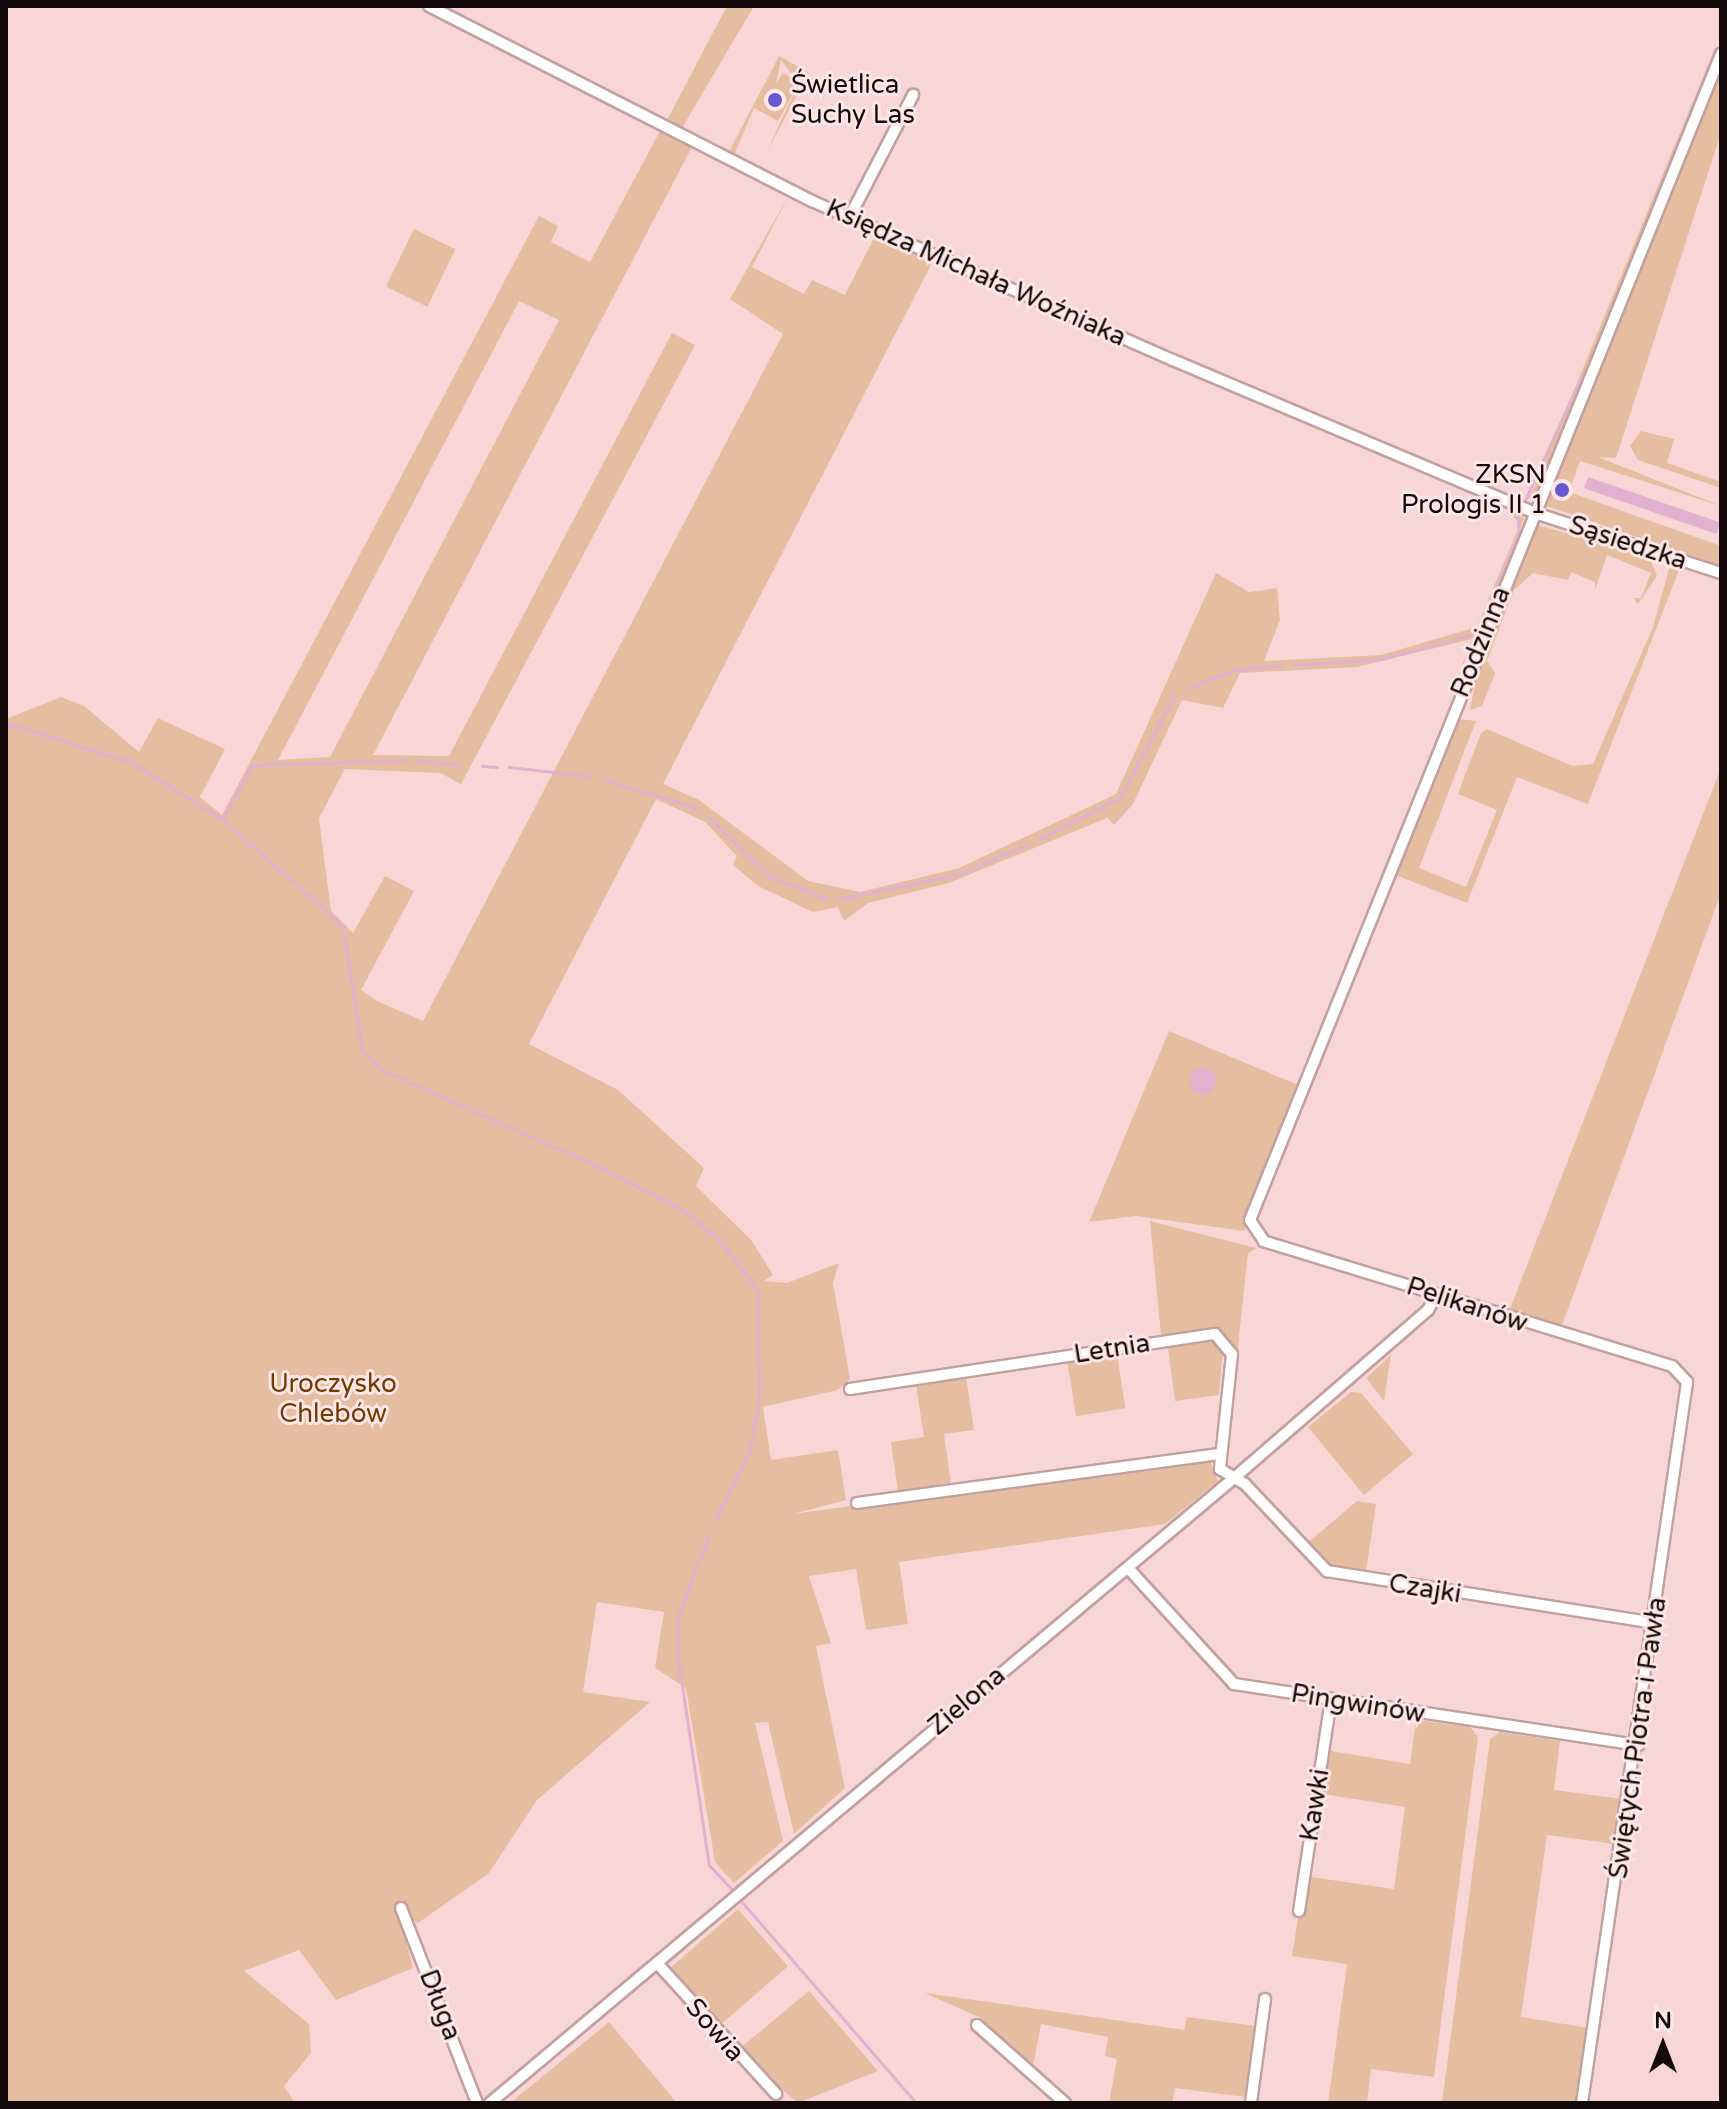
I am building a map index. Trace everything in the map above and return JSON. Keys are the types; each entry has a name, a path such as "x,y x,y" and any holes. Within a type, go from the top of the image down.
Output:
{"street":[{"name":"Księdza Michała Woźniaka","path":"429,6 849,218 1535,513"},
{"name":"Rodzinna","path":"1253,1232 1260,1192 1721,54"},
{"path":"849,218 913,95"},
{"name":"Sąsiedzka","path":"1535,513 1721,573"},
{"name":"Pelikanów","path":"1253,1232 1682,1373"},
{"name":"Zielona","path":"490,2103 1234,1478 1428,1310 1437,1294"},
{"name":"Letnia","path":"850,1389 1215,1334 1232,1354 1218,1454"},
{"name":"Świętych Piotra i Pawła","path":"1582,2103 1688,1400 1682,1373"},
{"path":"857,1503 1218,1454 1220,1469 1234,1478"},
{"name":"Czajki","path":"1234,1478 1327,1571 1655,1623"},
{"name":"Pingwinów","path":"1128,1568 1234,1684 1638,1745"},
{"name":"Kawki","path":"1299,1911 1331,1700"},
{"name":"Długa","path":"401,1908 477,2103"},
{"name":"Sowia","path":"657,1963 776,2094"},
{"path":"1251,2103 1265,1999"},
{"path":"977,2025 1065,2103"}],"green space":[{"path":"727,6 754,6 682,128 667,120"},
{"path":"1721,33 1538,491 1524,503 1532,492"},
{"path":"779,56 809,73 766,153 804,72 794,77 781,60 776,84 783,73 797,81 793,94 778,121 754,108 734,155 729,152"},
{"path":"1721,66 1721,133 1616,458 1598,457 1721,506 1580,461 1569,492 1721,546 1721,566 1544,505"},
{"name":"Uroczysko Chlebów","path":"660,131 692,147 373,755 449,756 672,333 695,345 461,784 440,773 345,769 319,818 331,911 353,933 385,876 414,891 361,990 377,1001 423,1021 783,334 730,299 789,195 752,267 804,294 812,280 845,295 875,236 934,259 663,784 699,800 808,881 860,892 959,868 1116,794 1216,573 1249,592 1277,588 1280,620 1264,661 1381,655 1477,627 1520,524 1507,509 1524,518 1451,695 1472,639 1357,667 1240,673 1223,708 1182,700 1133,804 1114,825 1107,818 949,883 868,903 844,921 838,907 813,912 758,886 733,865 737,856 705,822 656,799 529,1044 618,1090 704,1168 696,1186 752,1241 773,1275 764,1281 787,1283 839,1263 833,1283 850,1379 838,1390 753,1409 763,1407 771,1460 838,1450 846,1500 793,1514 1191,1459 1210,1461 1218,1481 1165,1524 899,1562 908,1624 866,1630 856,1569 809,1576 831,1643 816,1646 845,1788 794,1834 768,1722 755,1723 783,1841 734,1883 715,1862 686,1688 655,1668 664,1612 597,1602 583,1692 650,1702 537,1800 489,1873 418,1923 398,1911 413,1968 336,2000 299,1950 244,1971 309,2024 311,2053 284,2086 295,2103 6,2103 6,719 61,697 84,706 139,752 158,718 225,749 200,797 222,815 539,216 558,226 551,242 590,262","holes":["519,301 559,320 330,757 278,760"]},
{"path":"414,229 455,249 427,307 386,287"},
{"path":"1641,431 1674,439 1667,463 1721,482 1721,488 1638,460 1630,446"},
{"path":"1536,525 1648,554 1657,576 1638,604 1633,598 1641,598 1651,573 1607,555 1595,590 1595,582 1571,572 1568,580 1533,573 1514,590 1487,661 1495,673 1482,706 1470,710 1478,668"},
{"path":"1681,565 1588,804 1517,777 1467,903 1393,874 1458,719 1476,721 1419,868 1466,887 1497,810 1458,794 1481,733 1487,729 1572,766 1593,764 1653,627 1669,569"},
{"path":"1721,768 1721,893 1560,1331 1508,1314"},
{"path":"1169,1031 1298,1085 1244,1231 1136,1216 1089,1222"},
{"path":"1150,1221 1257,1248 1248,1253 1237,1355 1219,1331 1161,1335"},
{"path":"1209,1340 1223,1349 1219,1395 1175,1401 1168,1347"},
{"path":"1117,1355 1125,1408 1076,1416 1068,1363"},
{"path":"1391,1355 1384,1401 1366,1378"},
{"path":"966,1377 974,1430 944,1434 951,1485 898,1492 891,1442 924,1437 916,1385"},
{"path":"1351,1392 1361,1393 1413,1454 1364,1495 1308,1427"},
{"path":"1357,1501 1376,1504 1366,1572 1335,1570 1305,1545"},
{"path":"1416,1720 1470,1727 1478,1737 1434,2077 1371,2069 1367,2103 1328,2103 1347,1964 1292,1956 1298,1918 1304,1918 1311,1877 1394,1889 1405,1807 1323,1794 1330,1751 1410,1764"},
{"path":"1500,1732 1560,1741 1554,1790 1622,1799 1615,1844 1547,1835 1521,2017 1589,2028 1577,2103 1442,2103 1490,1739"},
{"path":"738,1909 788,1966 719,2026 669,1969"},
{"path":"809,1991 878,2071 798,2103 738,2050"},
{"path":"925,1993 1184,2030 1187,2017 1256,2026 1246,2097 1175,2088 1172,2103 1109,2103 1117,2059 1105,2056 1108,2037 1041,2024 1033,2066 981,2018"},
{"path":"609,2022 677,2103 510,2103"}],"shaded area":[{"path":"1588,477 1720,523 1716,534 1584,488"},
{"path":"1203,1068 1212,1072 1216,1081 1212,1090 1203,1094 1194,1090 1190,1081 1194,1072"}],"waterway":[{"path":"1525,500 1581,377"},
{"path":"1477,633 1519,533 1518,517"},
{"path":"1295,665 1382,659 1474,634"},
{"path":"1188,688 1235,670 1282,665"},
{"path":"1040,839 1120,797 1175,695"},
{"path":"6,723 131,762 222,819 343,926 362,1050 380,1069 608,1171 686,1212 720,1241 758,1290 759,1400 750,1449 716,1518"},
{"path":"222,819 252,765 405,760"},
{"path":"415,760 458,765"},
{"path":"482,766 497,767"},
{"path":"509,767 590,776"},
{"path":"606,780 699,809"},
{"path":"709,818 770,876 827,899"},
{"path":"839,899 956,875 1029,844"},
{"path":"709,1535 678,1616 677,1652 709,1865 732,1890"},
{"path":"742,1902 916,2103"}],"place":[{"name":"Świetlica Suchy Las","path":"775,100"},
{"name":"ZKSN Prologis II 1","path":"1562,490"}]}
